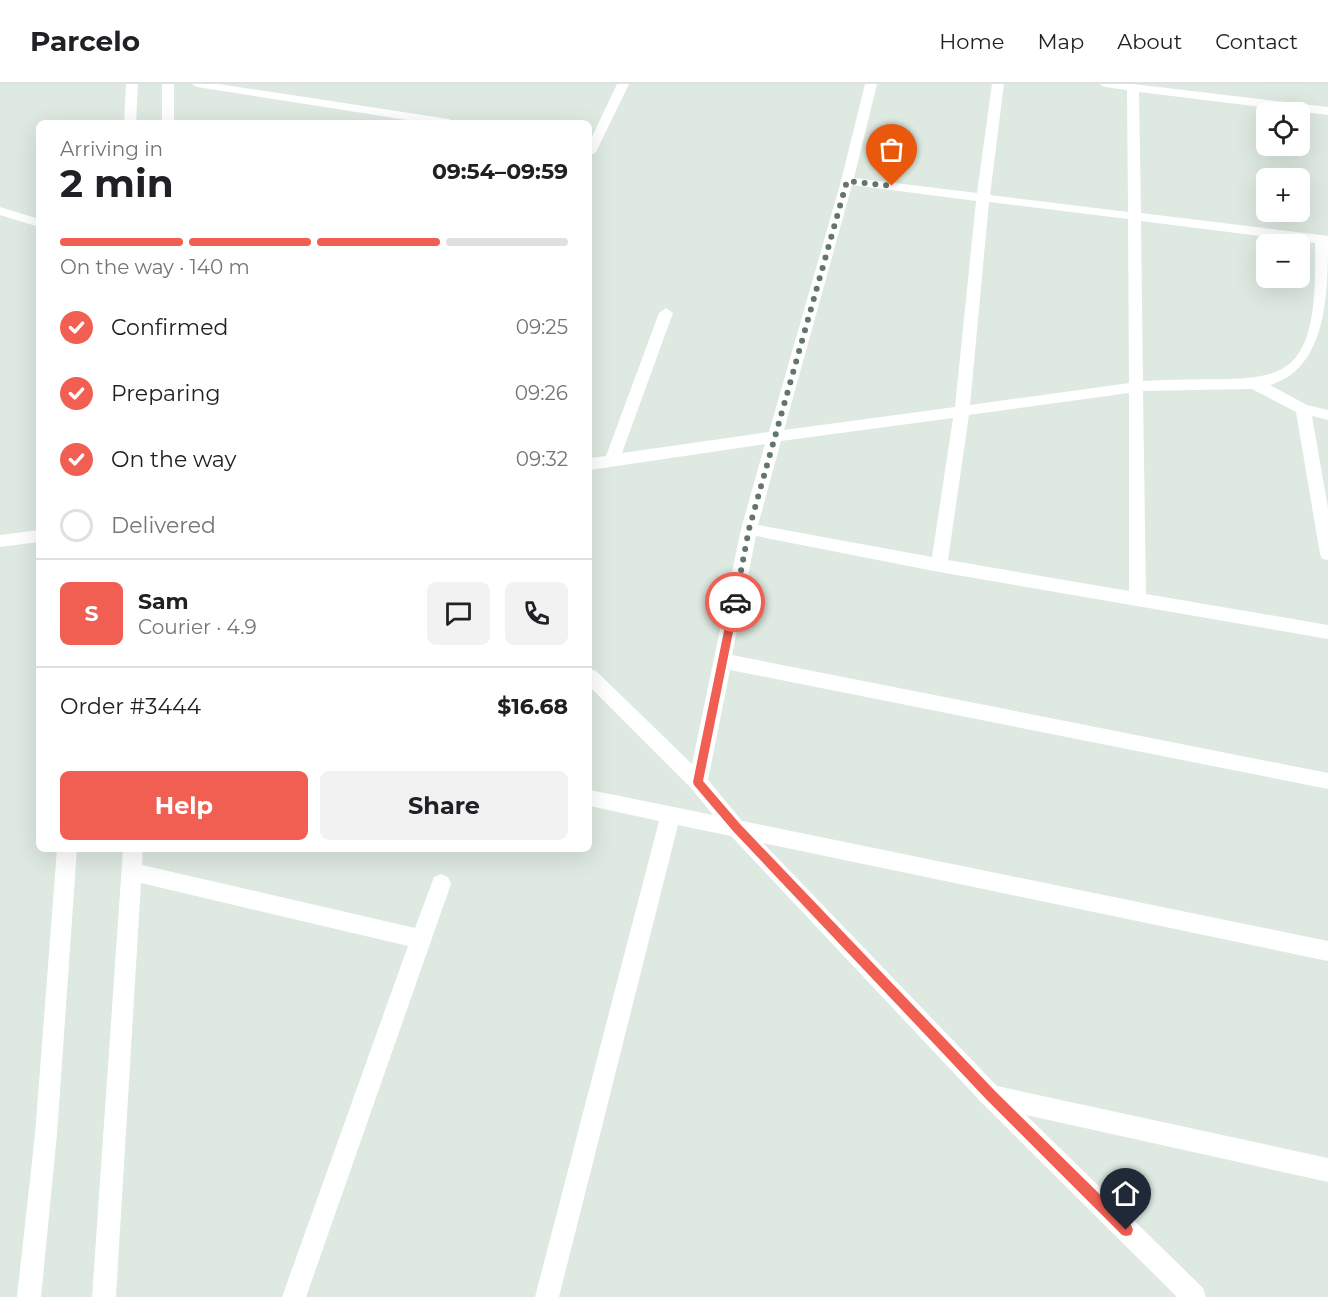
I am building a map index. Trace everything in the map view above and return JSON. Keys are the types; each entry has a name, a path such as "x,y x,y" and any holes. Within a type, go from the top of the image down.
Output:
{"street":[{"path":"130,120 132,84"},
{"path":"168,84 168,120"},
{"path":"197,84 430,120"},
{"path":"592,145 623,84"},
{"path":"698,782 749,529 847,181 871,84"},
{"path":"939,565 962,411 983,198 998,84"},
{"path":"1105,84 1133,88 1195,90 1328,111"},
{"path":"1133,88 1138,598"},
{"path":"592,464 776,435 1135,386 1254,384 1288,374 1303,361 1315,333 1323,291 1325,240 847,181"},
{"path":"0,211 36,222"},
{"path":"612,460 666,313"},
{"path":"1254,384 1303,409 1328,415"},
{"path":"1303,409 1328,554"},
{"path":"749,529 939,565 1328,632"},
{"path":"0,541 36,536"},
{"path":"723,661 1328,781"},
{"path":"592,678 698,782 736,828 991,1096 1194,1297"},
{"path":"592,798 670,817 736,828 1328,951"},
{"path":"547,1297 670,817"},
{"path":"29,1297 46,1134 67,852"},
{"path":"104,1297 133,852"},
{"path":"132,872 421,939"},
{"path":"294,1297 441,884"},
{"path":"991,1096 1328,1170"}],"way so far":[{"path":"735,602 749,529 847,181 892,186"}],"route":[{"path":"735,602 698,782 736,828 991,1096 1126,1230"}]}
